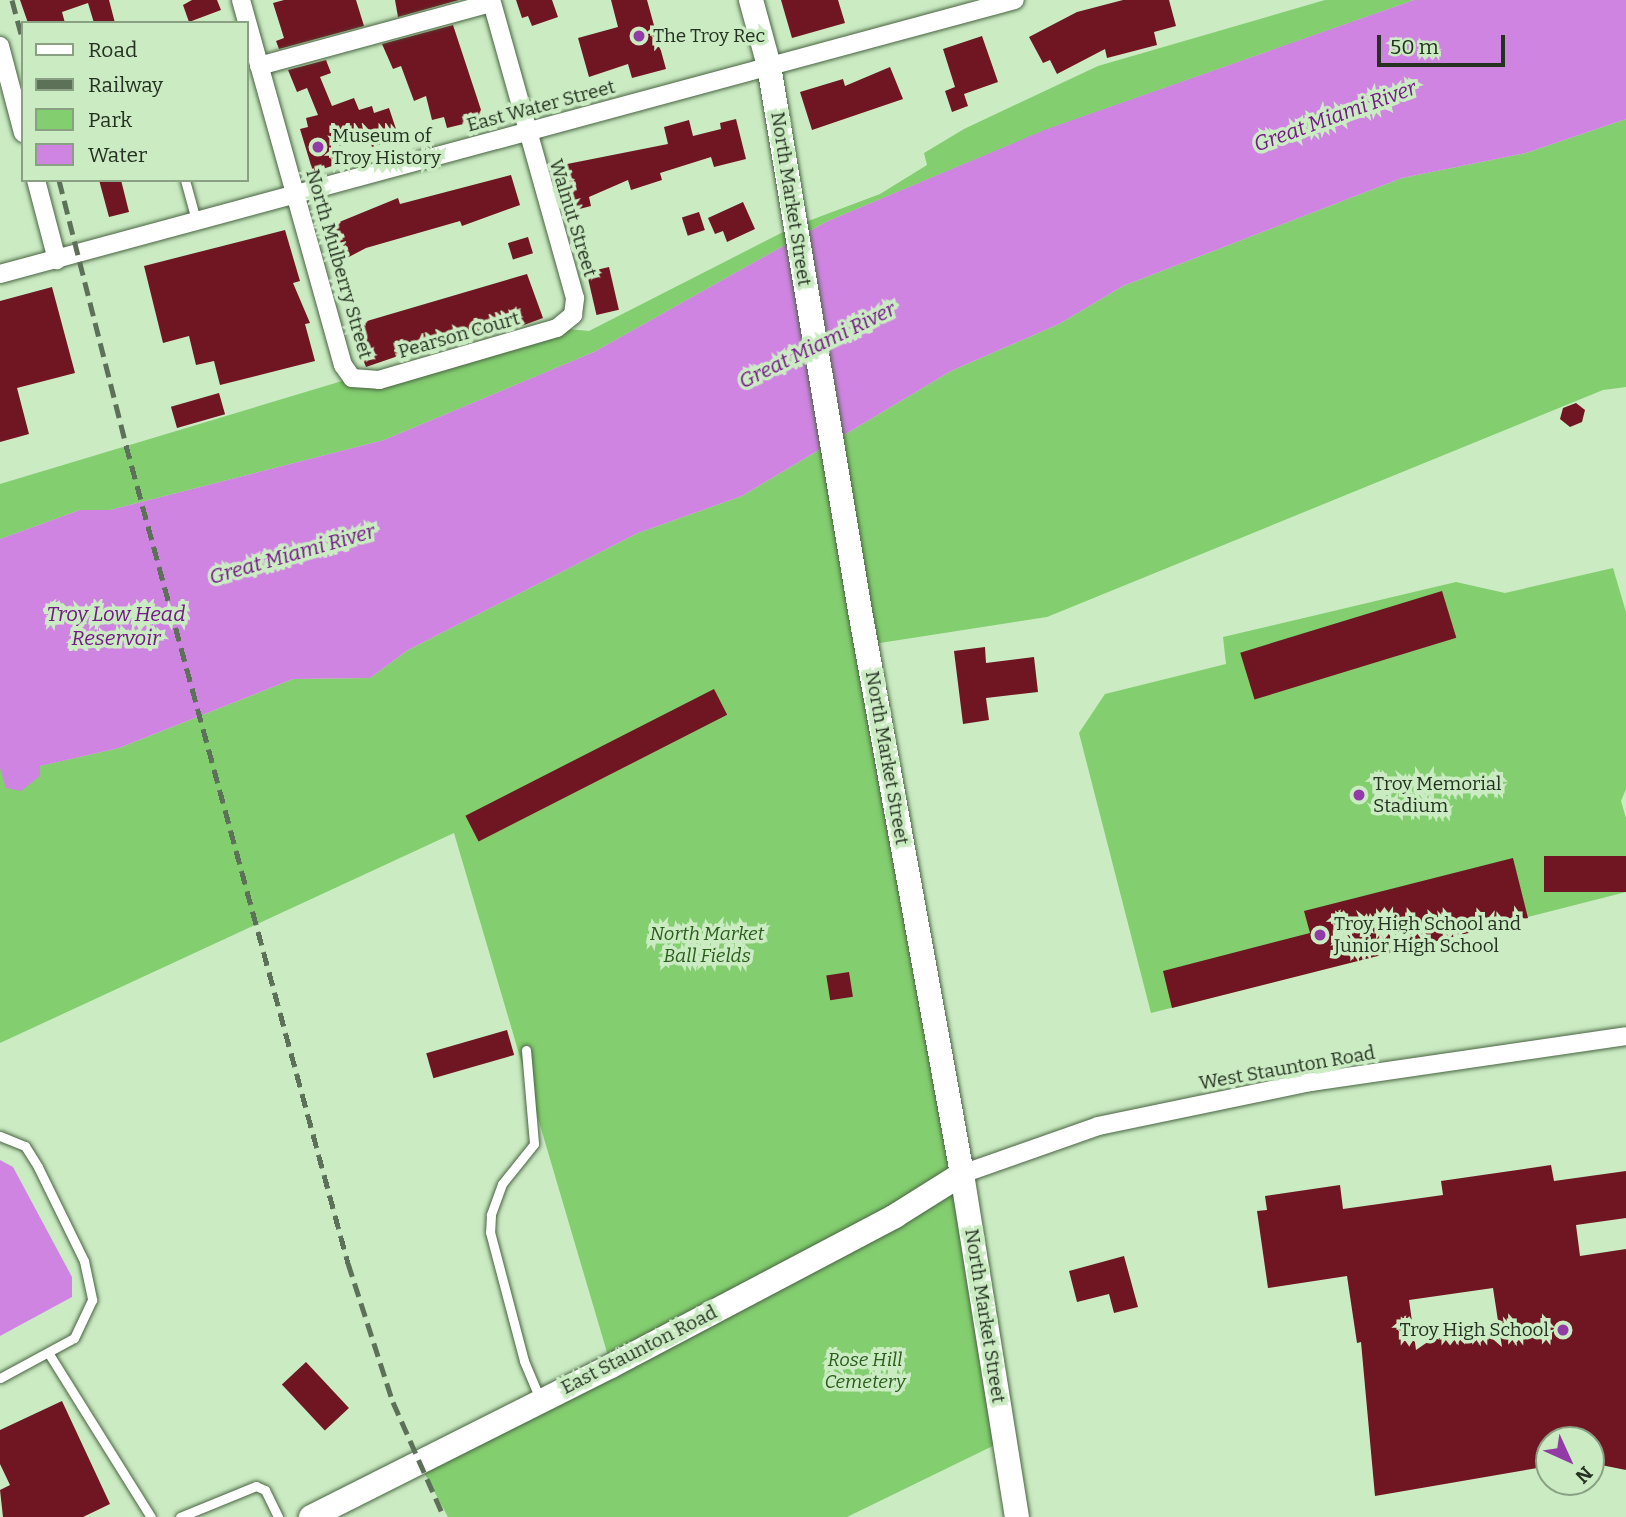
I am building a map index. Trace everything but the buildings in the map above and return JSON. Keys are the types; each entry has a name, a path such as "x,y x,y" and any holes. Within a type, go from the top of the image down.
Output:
{"main road":[{"name":"North Market Street","path":"751,0 769,66 860,611 962,1174 1017,1517"},
{"name":"East Staunton Road","path":"311,1517 346,1510 541,1401 895,1216 962,1174"}],"street":[{"name":"North Mulberry Street","path":"241,0 246,21"},
{"name":"East Water Street","path":"0,275 296,192 526,133 1005,1"},
{"path":"253,56 491,2"},
{"name":"Walnut Street","path":"491,2 575,298 573,315"},
{"name":"North Mulberry Street","path":"248,33 296,192 343,365 352,378"},
{"path":"1,53 21,126"},
{"path":"37,182 57,260"},
{"name":"Pearson Court","path":"352,378 379,380 557,328 573,315"},
{"name":"West Staunton Road","path":"962,1174 1098,1126 1311,1082 1626,1036"}],"lane":[{"path":"186,182 196,220"},
{"path":"526,1050 534,1144 502,1184 491,1215 490,1232 524,1361 541,1401"},
{"path":"0,1136 25,1146 38,1167 84,1261 92,1300 83,1325 74,1338 0,1378"},
{"path":"48,1354 151,1517"},
{"path":"180,1517 256,1486 265,1490 278,1517"}],"green space":[{"path":"1325,0 1414,0 1048,129 828,221 594,352 384,440 110,510 80,510 0,539 0,484 352,378 557,328 589,331 795,226 880,194 927,165 924,153 964,129 1098,66"},
{"path":"1626,119 1626,387 1603,390 1047,617 867,645 1005,1440 847,1517 448,1517 420,1465 611,1366 454,833 0,1043 0,768 39,766 119,748 293,679 370,678 408,650 638,533 742,496 951,371 1059,324 1123,286 1402,178 1526,153"},
{"name":"Troy Memorial Stadium","path":"1613,568 1626,612 1626,789 1621,801 1626,818 1626,892 1151,1013 1079,733 1105,694 1226,664 1223,637 1456,582 1505,593"}],"water":[{"name":"Troy Low Head Reservoir","path":"1414,0 1626,0 1626,119 1526,153 1402,178 1123,286 1059,324 951,371 742,496 638,533 408,650 370,678 293,679 119,748 40,766 40,776 21,791 6,788 0,768 0,539 80,510 110,510 384,440 594,352 828,221 1047,129"},
{"path":"0,1160 13,1167 72,1277 72,1297 0,1336"}],"railway":[{"path":"12,0 21,34"},
{"path":"60,182 126,445 348,1263 393,1402 444,1517"}],"place":[{"name":"The Troy Rec","path":"639,36"},
{"name":"Museum of Troy History","path":"318,147"},
{"name":"Troy Memorial Stadium","path":"1359,795"},
{"name":"Troy High School and Junior High School","path":"1320,935"},
{"name":"Troy High School","path":"1563,1330"}],"water label":[{"name":"Great Miami River","path":"1335,116"},
{"name":"Great Miami River","path":"817,345"},
{"name":"Great Miami River","path":"292,554"}],"park label":[{"name":"North Market Ball Fields","path":"707,945"},
{"name":"Rose Hill Cemetery","path":"865,1371"}]}
